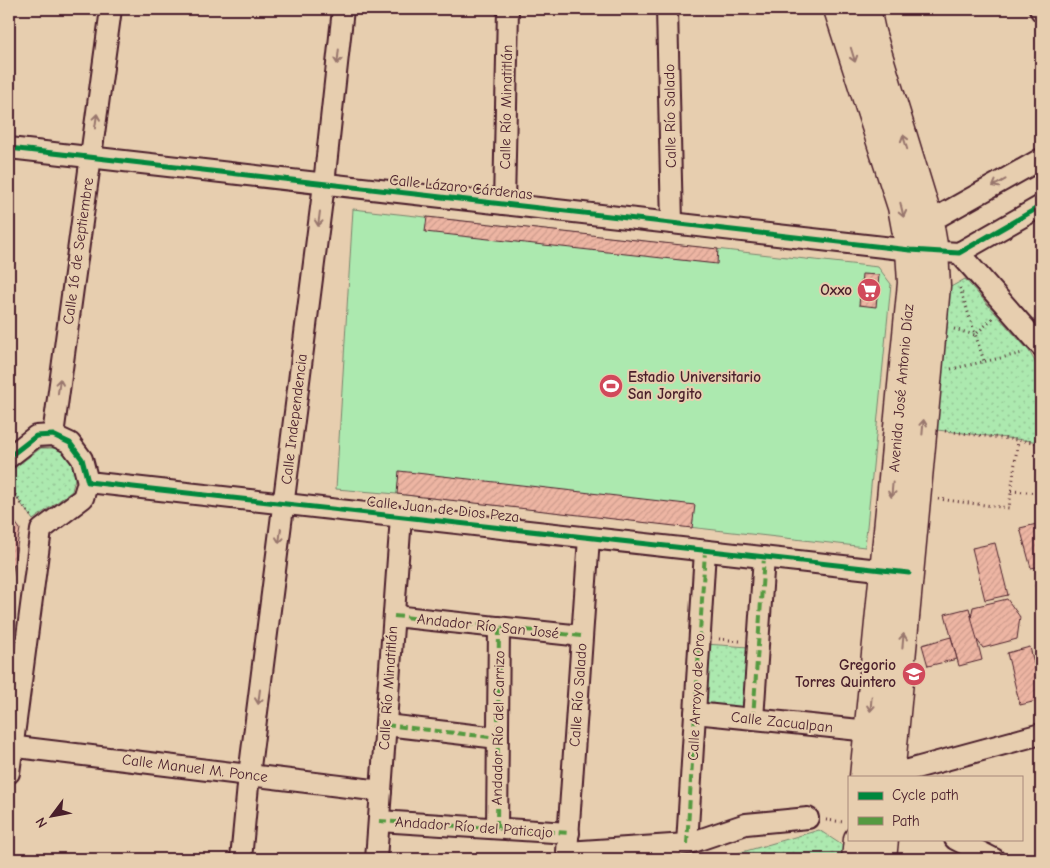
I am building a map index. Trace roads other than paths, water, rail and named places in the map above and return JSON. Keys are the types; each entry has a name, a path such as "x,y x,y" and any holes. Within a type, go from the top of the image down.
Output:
{"street":[{"name":"Calle 16 de Septiembre","path":"53,435 110,9"},
{"name":"Calle Independencia","path":"241,859 249,775 324,184 343,9"},
{"name":"Calle Río Minatitlán","path":"504,204 508,9"},
{"name":"Calle Río Salado","path":"667,9 672,223"},
{"name":"Avenida José Antonio Díaz","path":"838,9 902,207 934,251"},
{"name":"Avenida José Antonio Díaz","path":"866,9 871,32 929,222 934,251 912,283 896,572 877,775"},
{"name":"Calle Lázaro Cárdenas","path":"9,148 934,251"},
{"path":"929,222 1041,159"},
{"path":"1035,349 934,251 1041,206"},
{"path":"9,457 36,436 53,435 70,443 82,459 88,482 83,498 41,530 10,746 9,773"},
{"name":"Calle Juan de Dios Peza","path":"88,482 896,572"},
{"name":"Calle Río Minatitlán","path":"376,859 401,517"},
{"name":"Calle Río Salado","path":"568,842 590,538"},
{"name":"Calle Arroyo de Oro","path":"687,844 704,550"},
{"path":"753,719 764,557"},
{"name":"Avenida José Antonio Díaz","path":"877,775 868,731 896,572"},
{"name":"Andador Río San José","path":"394,616 582,636"},
{"name":"Andador Río del Carrizo","path":"496,828 499,627"},
{"name":"Calle Zacualpan","path":"695,713 868,731"},
{"path":"386,725 498,738"},
{"path":"877,775 1041,734"},
{"name":"Calle Manuel M. Ponce","path":"10,746 381,791"},
{"name":"Andador Río del Paticajo","path":"379,821 496,828 568,842 687,844 746,824 808,818"},
{"path":"882,859 884,840"},
{"path":"957,840 994,859"}],"place":[{"name":"Oxxo","path":"869,290"},
{"name":"Estadio Universitario San Jorgito","path":"611,386"},
{"name":"Gregorio Torres Quintero","path":"914,674"}]}
